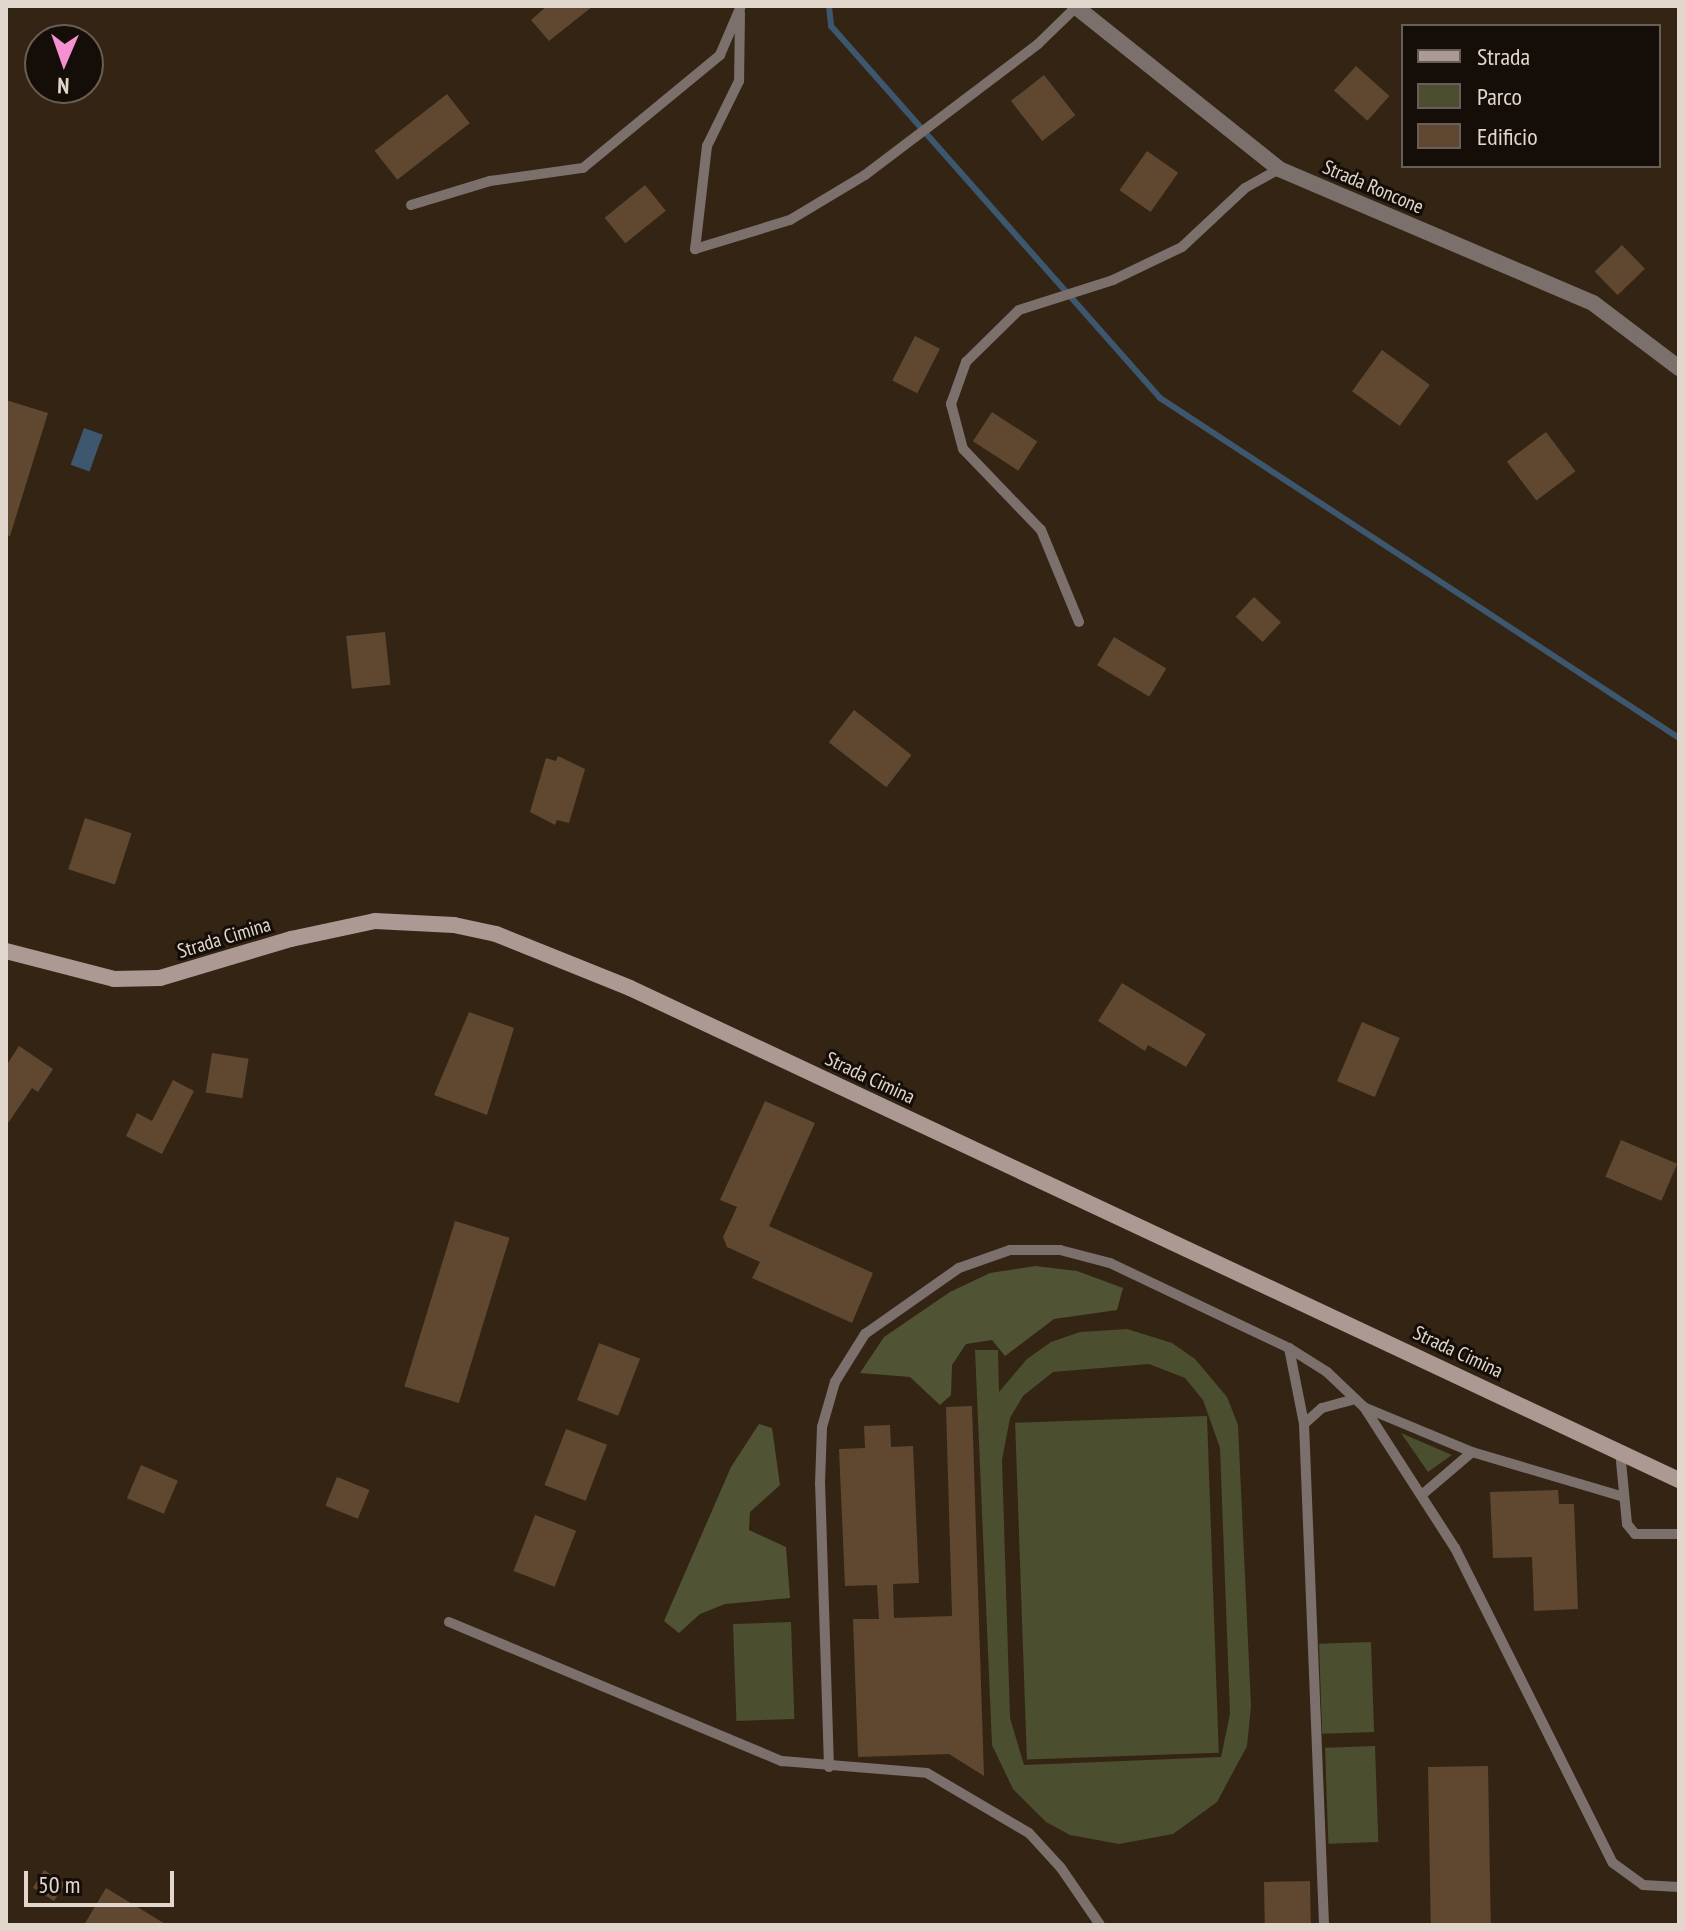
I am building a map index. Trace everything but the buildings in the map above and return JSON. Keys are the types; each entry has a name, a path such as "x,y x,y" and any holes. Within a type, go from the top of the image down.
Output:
{"main road":[{"name":"Strada Cimina","path":"6,951 114,979 160,978 291,939 375,921 454,925 496,934 645,994 1679,1480"}],"street":[{"name":"Strada Roncone","path":"1083,8 1279,169 1593,303 1679,368"}],"lane":[{"path":"740,10 739,81 707,146 695,249 790,220 865,175 1083,8"},
{"path":"411,205 490,181 583,168 720,55 740,10"},
{"path":"1079,622 1041,530 963,449 951,404 966,362 1019,310 1113,280 1182,247 1245,188 1279,169"},
{"path":"829,1767 822,1427 835,1382 865,1334 959,1268 1010,1250 1032,1249 1110,1263 1289,1348 1327,1372 1364,1407 1424,1493 1613,1863 1643,1885 1679,1887"},
{"path":"1289,1348 1304,1424 1324,1925"},
{"path":"1304,1424 1322,1408 1355,1399"},
{"path":"1364,1407 1472,1452 1621,1496"},
{"path":"1620,1451 1621,1496 1627,1524 1635,1534 1679,1534"},
{"path":"1424,1493 1472,1452"},
{"path":"449,1622 782,1761 927,1773 971,1794 1029,1833 1100,1925"}],"green space":[{"path":"1035,1266 1077,1271 1123,1288 1117,1310 1054,1319 1005,1356 992,1340 966,1344 952,1365 951,1395 940,1405 910,1377 860,1373 884,1337 950,1292 990,1273"},
{"path":"1127,1329 1172,1343 1195,1359 1227,1397 1238,1425 1251,1706 1247,1746 1217,1802 1173,1834 1119,1844 1070,1835 1046,1822 1013,1789 992,1745 975,1350 998,1350 999,1392 1027,1359 1051,1342 1080,1332","holes":["1149,1364 1185,1378 1203,1400 1220,1448 1230,1714 1221,1757 1024,1765 1010,1718 1002,1460 1010,1418 1023,1396 1053,1372"]},
{"path":"1207,1416 1219,1753 1027,1759 1015,1423"},
{"path":"759,1424 772,1428 780,1485 750,1512 749,1530 786,1547 790,1598 725,1604 700,1614 679,1633 664,1621 731,1467"},
{"path":"1401,1433 1452,1455 1428,1472"},
{"path":"791,1622 794,1719 736,1721 733,1624"},
{"path":"1371,1642 1374,1732 1322,1734 1319,1644"},
{"path":"1375,1746 1378,1842 1328,1844 1325,1748"}],"water":[{"path":"84,428 103,435 89,471 71,465"}],"waterway":[{"path":"829,6 831,26 1160,398 1679,738"}]}
